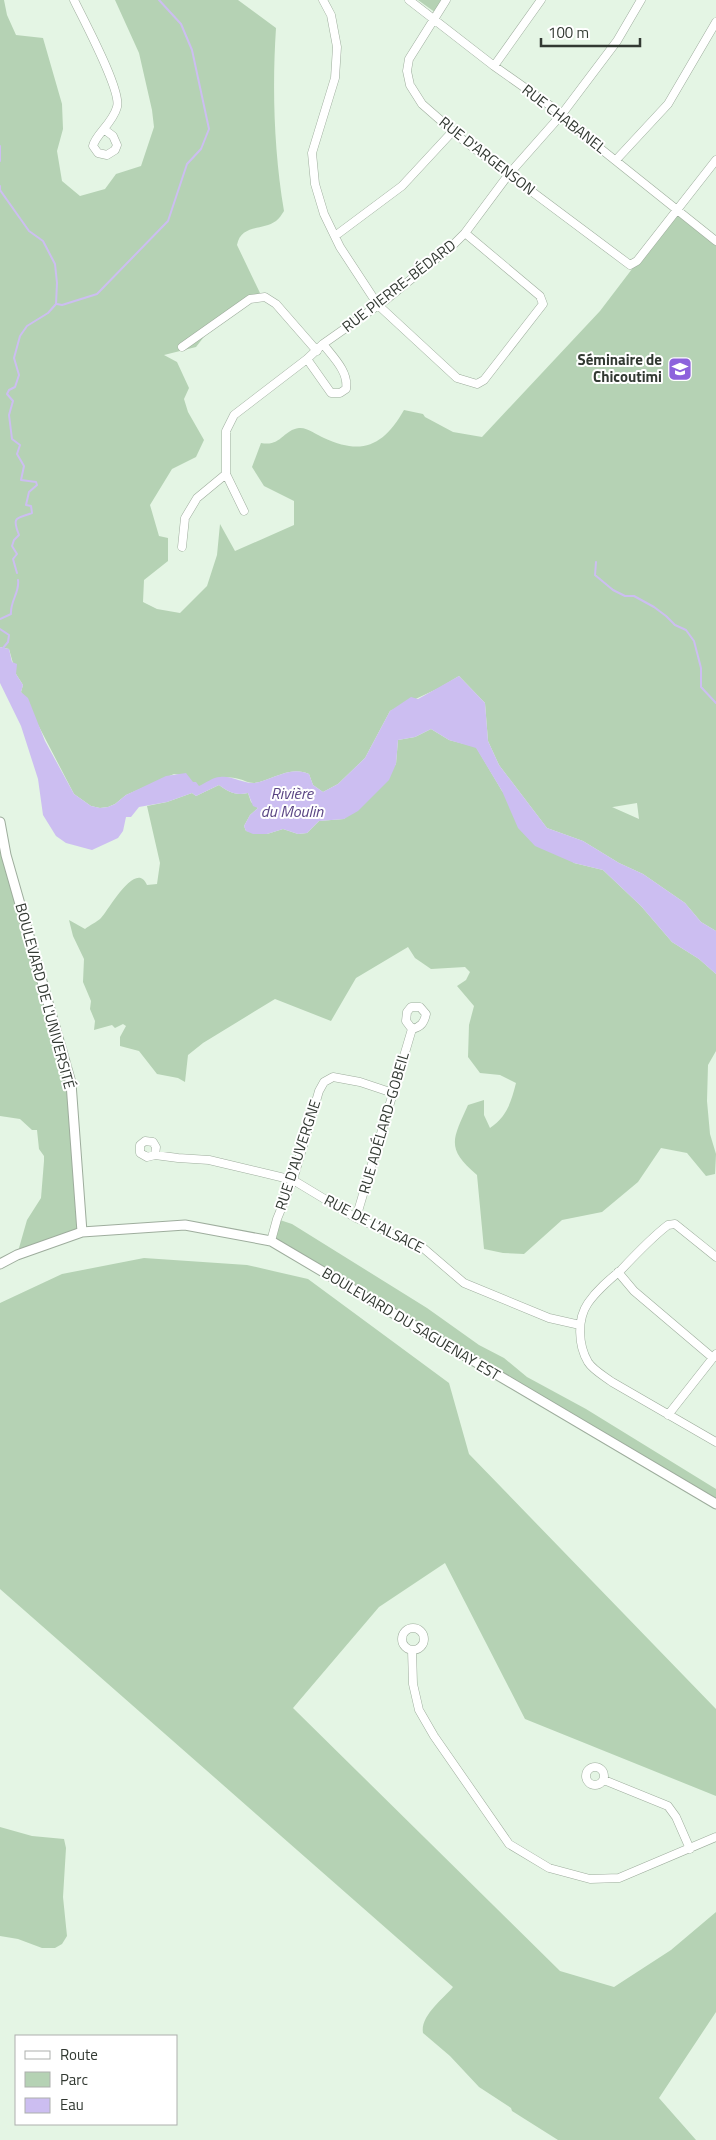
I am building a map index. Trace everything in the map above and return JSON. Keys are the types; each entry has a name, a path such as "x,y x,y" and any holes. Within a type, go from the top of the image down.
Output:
{"main road":[{"name":"BOULEVARD DE L'UNIVERSITÉ","path":"0,822 6,855 70,1083 82,1232"},
{"name":"BOULEVARD DU SAGUENAY EST","path":"0,1264 17,1254 82,1232 185,1225 271,1241 716,1504"}],"street":[{"path":"74,0 116,89 118,107 105,130"},
{"path":"324,0 331,15 337,47 334,78 312,153 315,184 324,214 335,236 378,305 456,378 477,384 484,380 543,304 540,296 465,233"},
{"name":"RUE CHABANEL","path":"409,0 494,66 562,114 586,137 716,241"},
{"path":"433,18 446,0"},
{"path":"494,66 541,0"},
{"name":"RUE PIERRE-BÉDARD","path":"226,474 226,431 234,414 378,305 465,233 509,174 562,114 617,41 641,0"},
{"name":"RUE D'ARGENSON","path":"433,18 409,59 407,71 410,85 422,104 453,131 630,265 637,261 677,210"},
{"path":"616,160 668,104 716,22"},
{"path":"335,236 402,186 453,131"},
{"path":"677,210 716,160"},
{"path":"182,347 250,299 265,297 276,304 317,351"},
{"path":"306,359 332,393 340,393 346,389 347,381 342,368 324,344"},
{"path":"182,547 185,518 196,498 226,474 244,511"},
{"name":"RUE ADÉLARD-GOBEIL","path":"356,1218 412,1028"},
{"name":"RUE D'AUVERGNE","path":"271,1241 319,1091 324,1082 333,1077 360,1082 393,1093"},
{"name":"RUE DE L'ALSACE","path":"156,1155 209,1160 292,1180 356,1218 422,1247 464,1283 549,1318 580,1324"},
{"path":"716,1257 675,1224 668,1225 590,1301 580,1324 588,1362 612,1382 716,1442"},
{"path":"618,1272 634,1291 714,1356 668,1415"},
{"path":"412,1650 413,1684 418,1710 456,1769 509,1844 548,1868 590,1879 618,1878 716,1837"},
{"path":"604,1780 668,1806 676,1817 690,1849"}],"green space":[{"path":"0,0 4,0 7,15 16,35 43,38 62,104 63,129 57,151 62,181 80,196 105,189 116,174 141,166 154,127 139,53 115,0 238,0 276,28 275,120 278,166 284,211 276,221 247,231 239,238 237,245 260,293 210,329 196,347 164,355 177,362 189,388 184,399 188,412 204,440 196,457 172,469 150,505 159,536 168,538 168,561 144,580 143,602 157,609 180,613 207,586 217,555 220,524 235,551 294,525 294,501 264,486 252,467 261,443 273,443 294,429 302,428 324,438 350,446 371,444 389,432 404,410 423,414 425,417 453,432 482,437 600,311 677,210 716,241 716,931 701,922 685,903 643,874 619,863 583,841 547,828 499,765 488,741 485,703 459,676 439,688 390,711 365,758 338,784 323,792 313,785 309,774 295,771 254,783 241,779 223,778 213,780 199,787 181,775 174,774 126,795 115,804 100,808 91,806 74,794 21,692 23,685 16,674 9,649 0,647","holes":["637,803 639,819 612,807"]},
{"path":"418,0 448,0 436,13"},
{"path":"431,729 449,740 476,747 502,791 574,863 603,870 641,906 672,942 699,959 716,974 716,1051 708,1065 707,1101 710,1134 716,1154 715,1174 706,1176 687,1153 661,1148 638,1182 602,1212 562,1220 524,1254 503,1253 484,1249 477,1175 467,1166 456,1150 456,1135 468,1105 484,1100 484,1115 490,1128 504,1114 510,1103 516,1083 500,1075 480,1073 468,1057 469,1025 474,1006 457,986 466,980 470,972 465,967 431,969 415,958 408,947 356,978 331,1021 275,999 203,1043 188,1055 185,1082 178,1078 157,1074 139,1051 120,1046 120,1037 126,1026 123,1024 115,1028 112,1025 94,1030 95,1021 90,1009 91,1001 83,982 84,959 73,936 69,920 85,929 101,918 129,882 136,878 142,879 147,885 157,884 160,863 147,806 167,802 192,793 196,796 219,785 232,793 248,793 251,802 258,808 250,815 244,826 246,831 267,834 283,829 298,834 307,833 319,821 344,819 396,764 398,740 415,737"},
{"path":"0,822 71,1083 82,1232 17,1255 27,1220 41,1198 44,1156 39,1149 37,1130 32,1130 20,1119 0,1116"},
{"path":"277,1219 292,1224 427,1308 479,1345 504,1358 527,1377 586,1409 716,1489 716,1504 271,1241"},
{"path":"144,1258 247,1265 308,1279 449,1383 469,1454 716,1709 716,1796 525,1719 445,1563 379,1607 293,1708 560,1971 614,1987 671,1950 716,1912 716,2012 659,2098 696,2140 558,2140 512,2111 511,2108 479,2087 450,2056 423,2033 425,2020 438,2002 453,1987 0,1589 0,1303 62,1274"},
{"path":"0,1827 32,1836 64,1839 66,1848 63,1897 67,1936 62,1944 55,1948 42,1948 18,1939 0,1936"}],"water":[{"name":"Rivière du Moulin","path":"0,647 9,649 12,662 17,664 16,674 23,685 21,692 28,698 45,741 74,794 91,806 100,808 115,804 126,795 166,776 186,773 199,786 217,777 229,777 254,783 295,771 309,774 313,785 323,792 338,784 365,758 390,711 411,697 418,699 459,676 485,703 488,741 499,765 547,828 583,841 619,863 643,874 685,903 701,922 716,931 716,974 699,959 672,942 641,906 603,870 574,863 535,846 518,828 502,791 476,748 449,740 431,729 415,737 398,740 396,764 389,780 358,811 344,819 319,821 307,833 298,834 283,829 267,834 253,834 246,831 244,826 250,815 258,808 253,806 248,793 232,793 219,785 196,796 192,793 167,802 139,807 131,817 126,817 123,831 118,838 92,850 66,843 56,836 43,815 38,779 21,726 0,683"}],"waterway":[{"path":"57,304 62,305 97,294 168,221 187,164 201,149 209,129 192,50 181,24 159,0"},
{"path":"0,146 0,161"},
{"path":"0,186 0,190 29,231 43,241 55,264 57,283 56,304 48,313 27,326 20,336 14,358 19,375 15,387 9,390 7,394 13,401 9,415 12,439 20,445 17,454 24,466 21,480 36,482 37,485 29,492 26,505 31,506 32,513 20,517 16,521 19,535 14,540 12,546 17,554 13,559 17,573"},
{"path":"596,562 595,575 613,590 625,596 634,596 654,607 675,625 686,630 694,641 701,668 701,687 716,703"},
{"path":"0,619 11,614 18,589 18,580"},
{"path":"0,629 9,635 8,642 3,648"}],"place":[{"name":"Séminaire de Chicoutimi","path":"680,369"}]}
